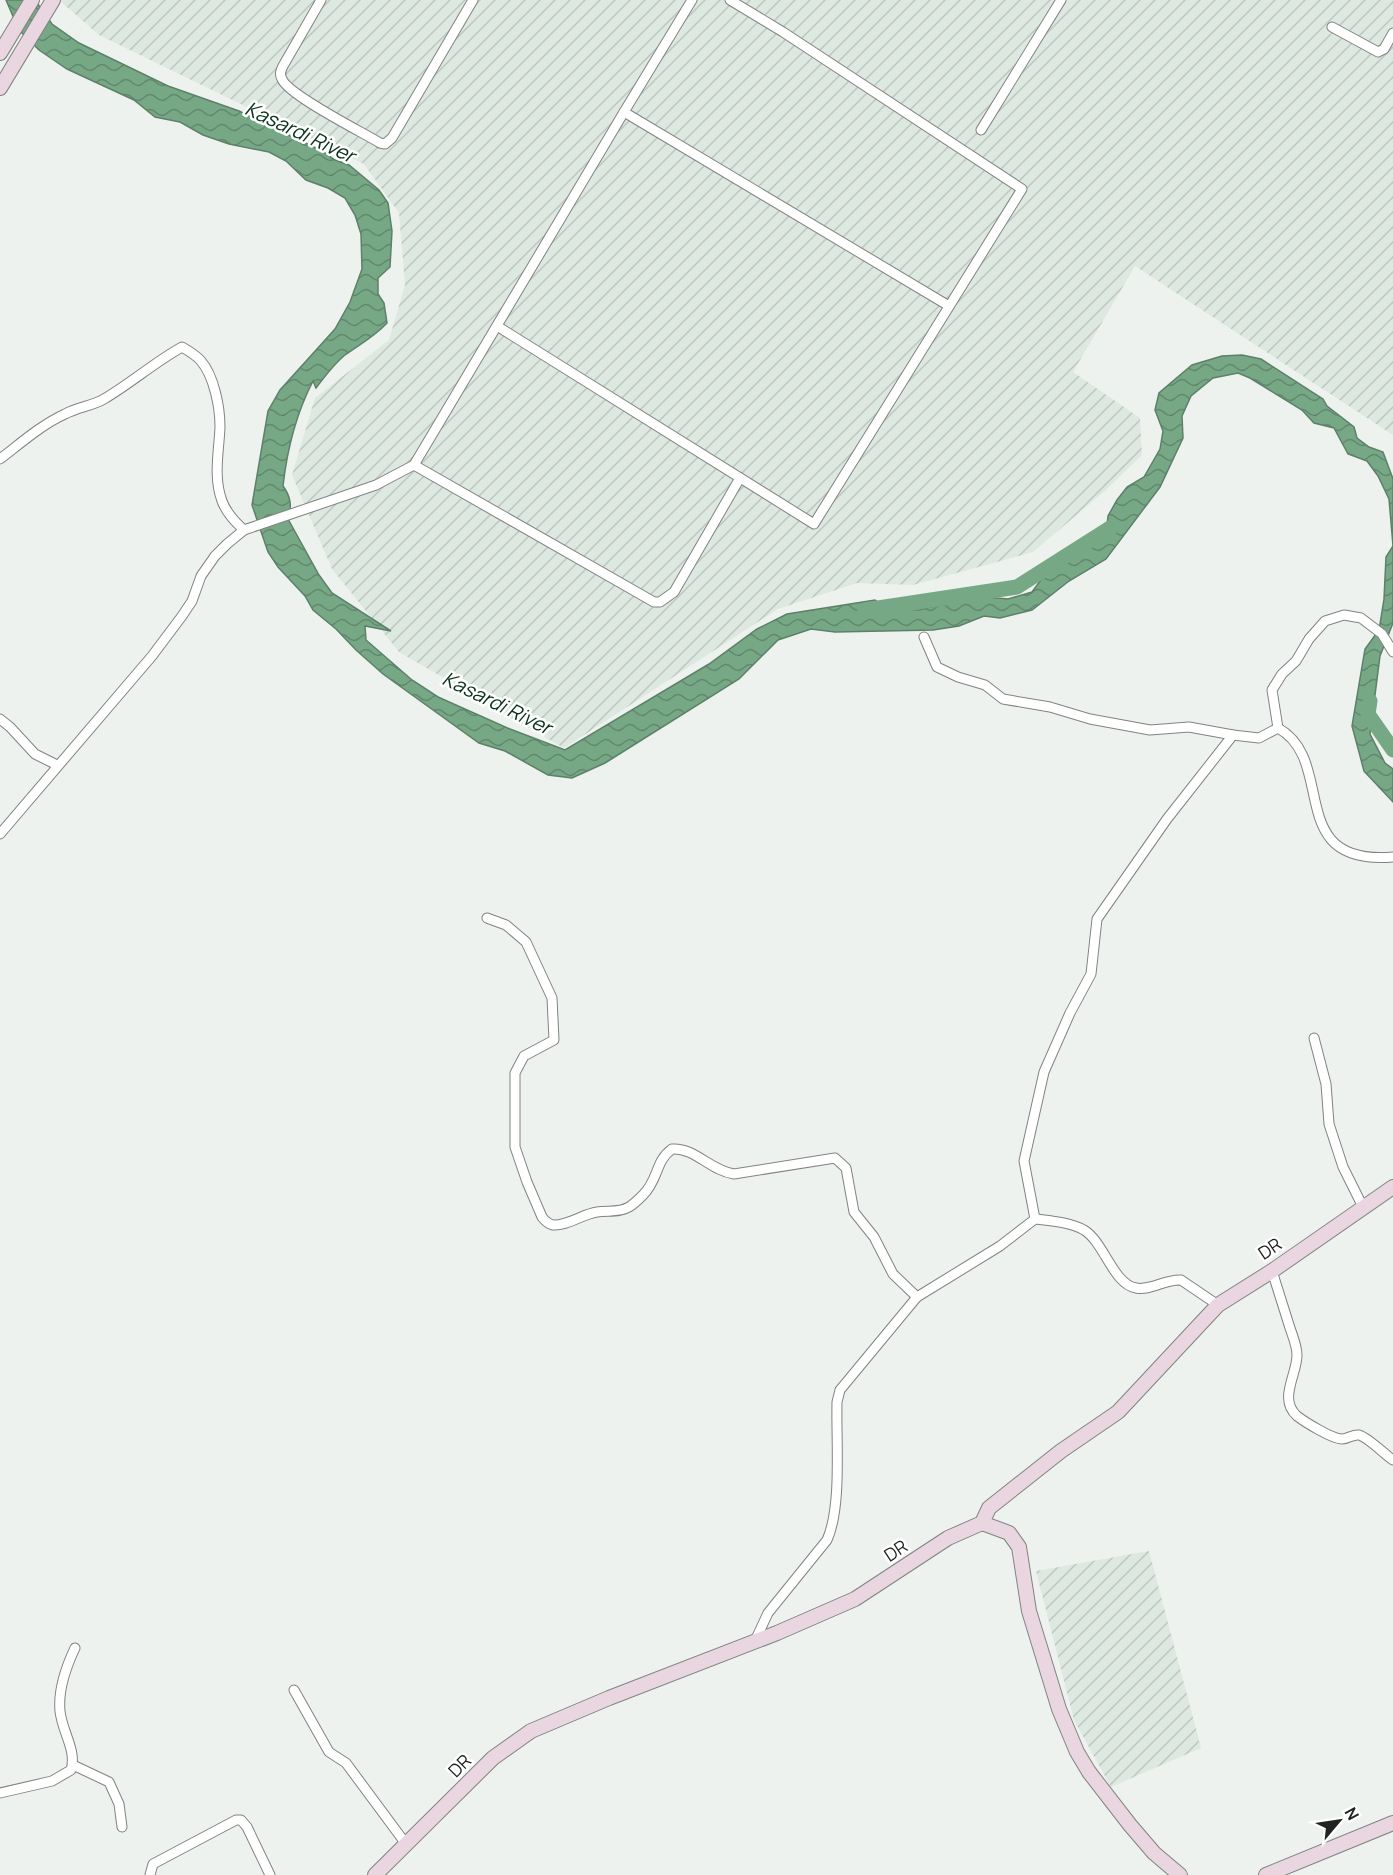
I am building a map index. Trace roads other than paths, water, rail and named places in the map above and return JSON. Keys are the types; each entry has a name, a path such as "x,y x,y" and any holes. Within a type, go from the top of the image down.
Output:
{"main road":[{"path":"0,53 32,0"},
{"path":"1,87 53,0"},
{"name":"DR","path":"375,1875 493,1758 531,1731 855,1599 948,1538 982,1522 989,1508 1061,1451 1118,1412 1218,1305 1272,1271 1393,1187"},
{"path":"982,1522 1009,1533 1019,1547 1029,1611 1059,1709 1077,1752 1089,1772 1130,1825 1154,1853 1180,1875"},
{"path":"1271,1874 1393,1823"}],"street":[{"path":"321,0 283,66 280,73 282,80 297,94 385,144 392,138 473,0"},
{"path":"0,834 152,656 192,601 201,576 226,544 244,530 376,485 414,465 693,0"},
{"path":"497,326 814,524 1022,189 783,32 730,0"},
{"path":"981,130 1061,0"},
{"path":"1332,27 1378,52 1384,49 1393,33"},
{"path":"624,112 949,306"},
{"path":"0,459 44,425 65,413 103,400 159,360 182,347 200,360 209,374 220,426 217,464 221,499 226,510 244,530"},
{"path":"414,465 654,602 660,602 674,592 740,478"},
{"path":"1278,728 1272,690 1324,621 1344,615 1361,618 1382,633 1393,652"},
{"path":"924,637 937,667 957,677 985,685 1003,699 1050,706 1090,719 1150,730 1189,727 1259,738 1278,728"},
{"path":"0,719 35,754 57,765"},
{"path":"1278,728 1287,733 1300,748 1319,818 1330,838 1339,847 1349,852 1378,858 1393,857"},
{"path":"1035,1219 1024,1161 1044,1072 1070,1013 1091,974 1097,919 1167,819 1233,735"},
{"path":"487,918 506,925 526,942 552,998 554,1040 524,1056 515,1073 515,1147 527,1182 546,1222 551,1225 558,1224 597,1212 629,1208 654,1181 659,1163 672,1149 680,1148 724,1173 734,1174 836,1158 846,1168 854,1212 874,1237 893,1274 917,1297"},
{"path":"1314,1038 1326,1084 1329,1124 1342,1167 1363,1207"},
{"path":"755,1641 768,1613 827,1540 832,1528 835,1510 837,1402 840,1390 917,1297 1000,1246 1035,1219 1066,1223 1084,1230 1092,1236 1123,1281 1133,1288 1181,1280 1218,1305"},
{"path":"1272,1271 1297,1349 1297,1363 1288,1393 1291,1408 1304,1421 1334,1437 1341,1439 1355,1435 1363,1437 1393,1460"},
{"path":"0,1793 52,1781 71,1770 74,1760 60,1711 64,1670 75,1648"},
{"path":"294,1690 329,1752 345,1763 406,1844"},
{"path":"73,1765 109,1782 119,1804 122,1827"},
{"path":"150,1875 153,1864 236,1820 242,1820 270,1875"}],"water":[{"path":"6,0 35,0 52,24 79,43 168,86 239,111 349,165 379,190 388,203 392,231 390,267 378,278 378,294 384,303 387,323 345,355 316,388 313,381 297,419 287,459 283,486 290,502 288,519 319,575 332,593 391,631 365,626 366,640 412,680 438,697 510,729 565,750 709,664 757,629 787,614 875,600 887,608 919,610 975,596 1008,599 1032,592 1052,565 1073,549 1090,542 1107,526 1108,516 1117,500 1127,487 1144,477 1160,449 1163,431 1155,410 1159,393 1192,365 1222,356 1242,355 1261,359 1323,399 1327,406 1354,427 1357,438 1369,447 1383,452 1393,479 1393,546 1389,499 1378,476 1367,461 1348,454 1334,428 1314,423 1302,410 1238,373 1213,378 1191,396 1182,416 1183,438 1160,487 1106,559 1069,581 1032,610 1000,618 984,616 959,626 933,630 835,632 811,629 778,640 739,679 605,763 572,778 548,775 505,751 479,743 383,674 313,610 305,596 278,567 268,552 252,505 268,411 280,390 335,329 350,302 362,269 361,234 355,215 345,198 328,188 306,180 286,161 269,152 229,144 203,135 180,122 155,117 134,100 67,69 39,50 19,30"},
{"path":"1393,546 1393,623 1380,656 1370,734 1385,763 1393,769 1393,802 1364,771 1352,726 1365,649 1379,630 1384,599 1386,557"}],"waterway":[{"name":"Kasardi River","path":"865,610 1017,587 1113,526"},
{"name":"Kasardi River","path":"1370,701 1368,714 1393,750"}]}
